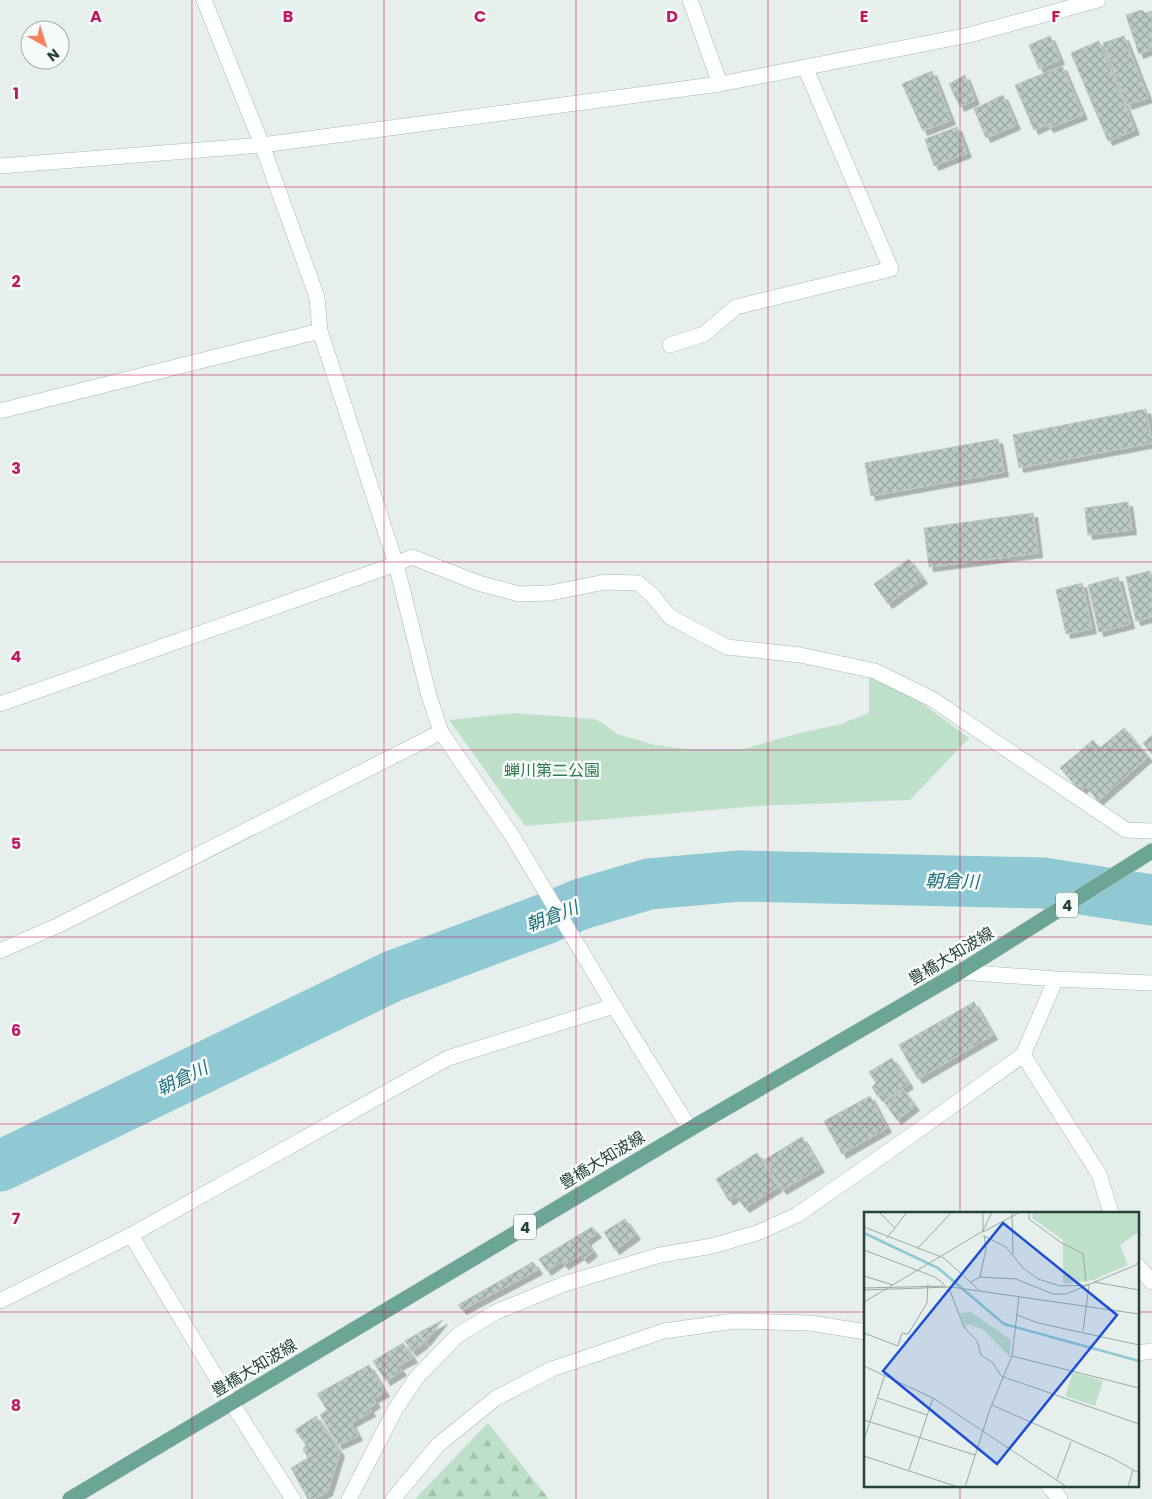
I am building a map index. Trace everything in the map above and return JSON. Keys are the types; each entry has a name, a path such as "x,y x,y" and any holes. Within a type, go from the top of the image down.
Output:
{"main road":[{"name":"豊橋大知波線","path":"70,1499 690,1129 982,959 1152,851"}],"street":[{"path":"204,0 262,145 317,297 320,331 396,564 429,696 441,732 521,850 690,1129"},
{"path":"690,0 720,84"},
{"path":"0,166 262,145 720,84 969,35 1098,0"},
{"path":"670,345 704,334 736,307 891,269 805,67"},
{"path":"0,411 320,331"},
{"path":"0,704 412,557 478,583 519,594 550,593 605,582 638,583 652,595 670,617 727,647 800,655 875,671 932,698 1126,830 1152,832"},
{"path":"0,951 59,925 441,732"},
{"path":"960,972 1056,980 1152,983"},
{"path":"349,1499 395,1410 417,1377 458,1335 496,1312 564,1284 660,1255 712,1246 748,1236 797,1216 1023,1055 1056,980"},
{"path":"0,1302 131,1235 448,1058 614,1006"},
{"path":"1023,1055 1099,1174 1111,1212"},
{"path":"131,1235 231,1402 293,1499"},
{"path":"1140,1268 1152,1282"},
{"path":"393,1499 438,1444 496,1398 552,1369 664,1331 735,1321 810,1323 864,1332"},
{"path":"1049,1486 1060,1499"}],"green space":[{"name":"蝉川第二公園","path":"869,677 912,696 969,738 910,800 758,806 525,826 449,720 514,713 594,719 617,734 655,745 686,749 744,749 796,734 841,724 869,713"},
{"path":"488,1423 549,1499 415,1499"}],"building":[{"path":"1142,10 1145,13 1152,11 1152,49 1139,54 1126,15"},
{"path":"1050,36 1060,60 1039,69 1029,45"},
{"path":"1124,36 1148,98 1127,105 1103,43"},
{"path":"1099,41 1135,130 1108,141 1071,53"},
{"path":"1062,66 1083,115 1049,128 1047,124 1034,130 1015,85"},
{"path":"932,71 951,120 923,131 902,84"},
{"path":"965,75 975,100 960,107 949,84"},
{"path":"1003,95 1016,125 986,138 974,109"},
{"path":"957,127 967,153 934,166 925,139"},
{"path":"1146,409 1152,443 1019,468 1013,435"},
{"path":"998,439 1004,472 871,496 865,463"},
{"path":"1128,502 1132,530 1088,535 1085,508"},
{"path":"1033,513 1038,553 929,567 924,528"},
{"path":"909,559 923,579 888,604 874,584"},
{"path":"1150,571 1152,577 1152,617 1136,621 1126,577"},
{"path":"1118,577 1130,624 1099,632 1088,585"},
{"path":"1082,583 1092,629 1066,634 1056,590"},
{"path":"1124,728 1148,757 1098,801 1086,786 1080,791 1060,768 1093,740 1100,748"},
{"path":"1152,735 1152,754 1143,743"},
{"path":"974,1002 993,1035 918,1079 899,1045"},
{"path":"892,1058 909,1084 887,1099 883,1094 878,1097 872,1087 876,1083 869,1072"},
{"path":"903,1090 915,1106 897,1120 884,1102"},
{"path":"870,1096 887,1128 842,1154 824,1121"},
{"path":"802,1137 820,1168 782,1190 764,1160"},
{"path":"757,1153 778,1187 745,1208 736,1196 729,1201 716,1179"},
{"path":"625,1219 636,1235 615,1250 604,1232"},
{"path":"592,1227 597,1233 586,1241 593,1252 584,1259 580,1255 564,1265 561,1261 547,1271 539,1259"},
{"path":"533,1262 538,1270 462,1310 458,1305"},
{"path":"443,1320 425,1342 418,1333"},
{"path":"417,1334 424,1343 412,1352 405,1341"},
{"path":"403,1343 413,1358 398,1366 402,1371 386,1381 373,1361"},
{"path":"369,1365 385,1392 373,1399 376,1403 369,1408 371,1412 351,1423 358,1436 338,1445 320,1415 327,1410 317,1394"},
{"path":"316,1416 340,1452 328,1491 315,1499 308,1499 291,1468 308,1458 303,1449 306,1445 295,1430"}],"waterway":[{"name":"朝倉川","path":"0,1166 393,976 581,904 649,884 739,876 1043,883 1152,900"}]}
